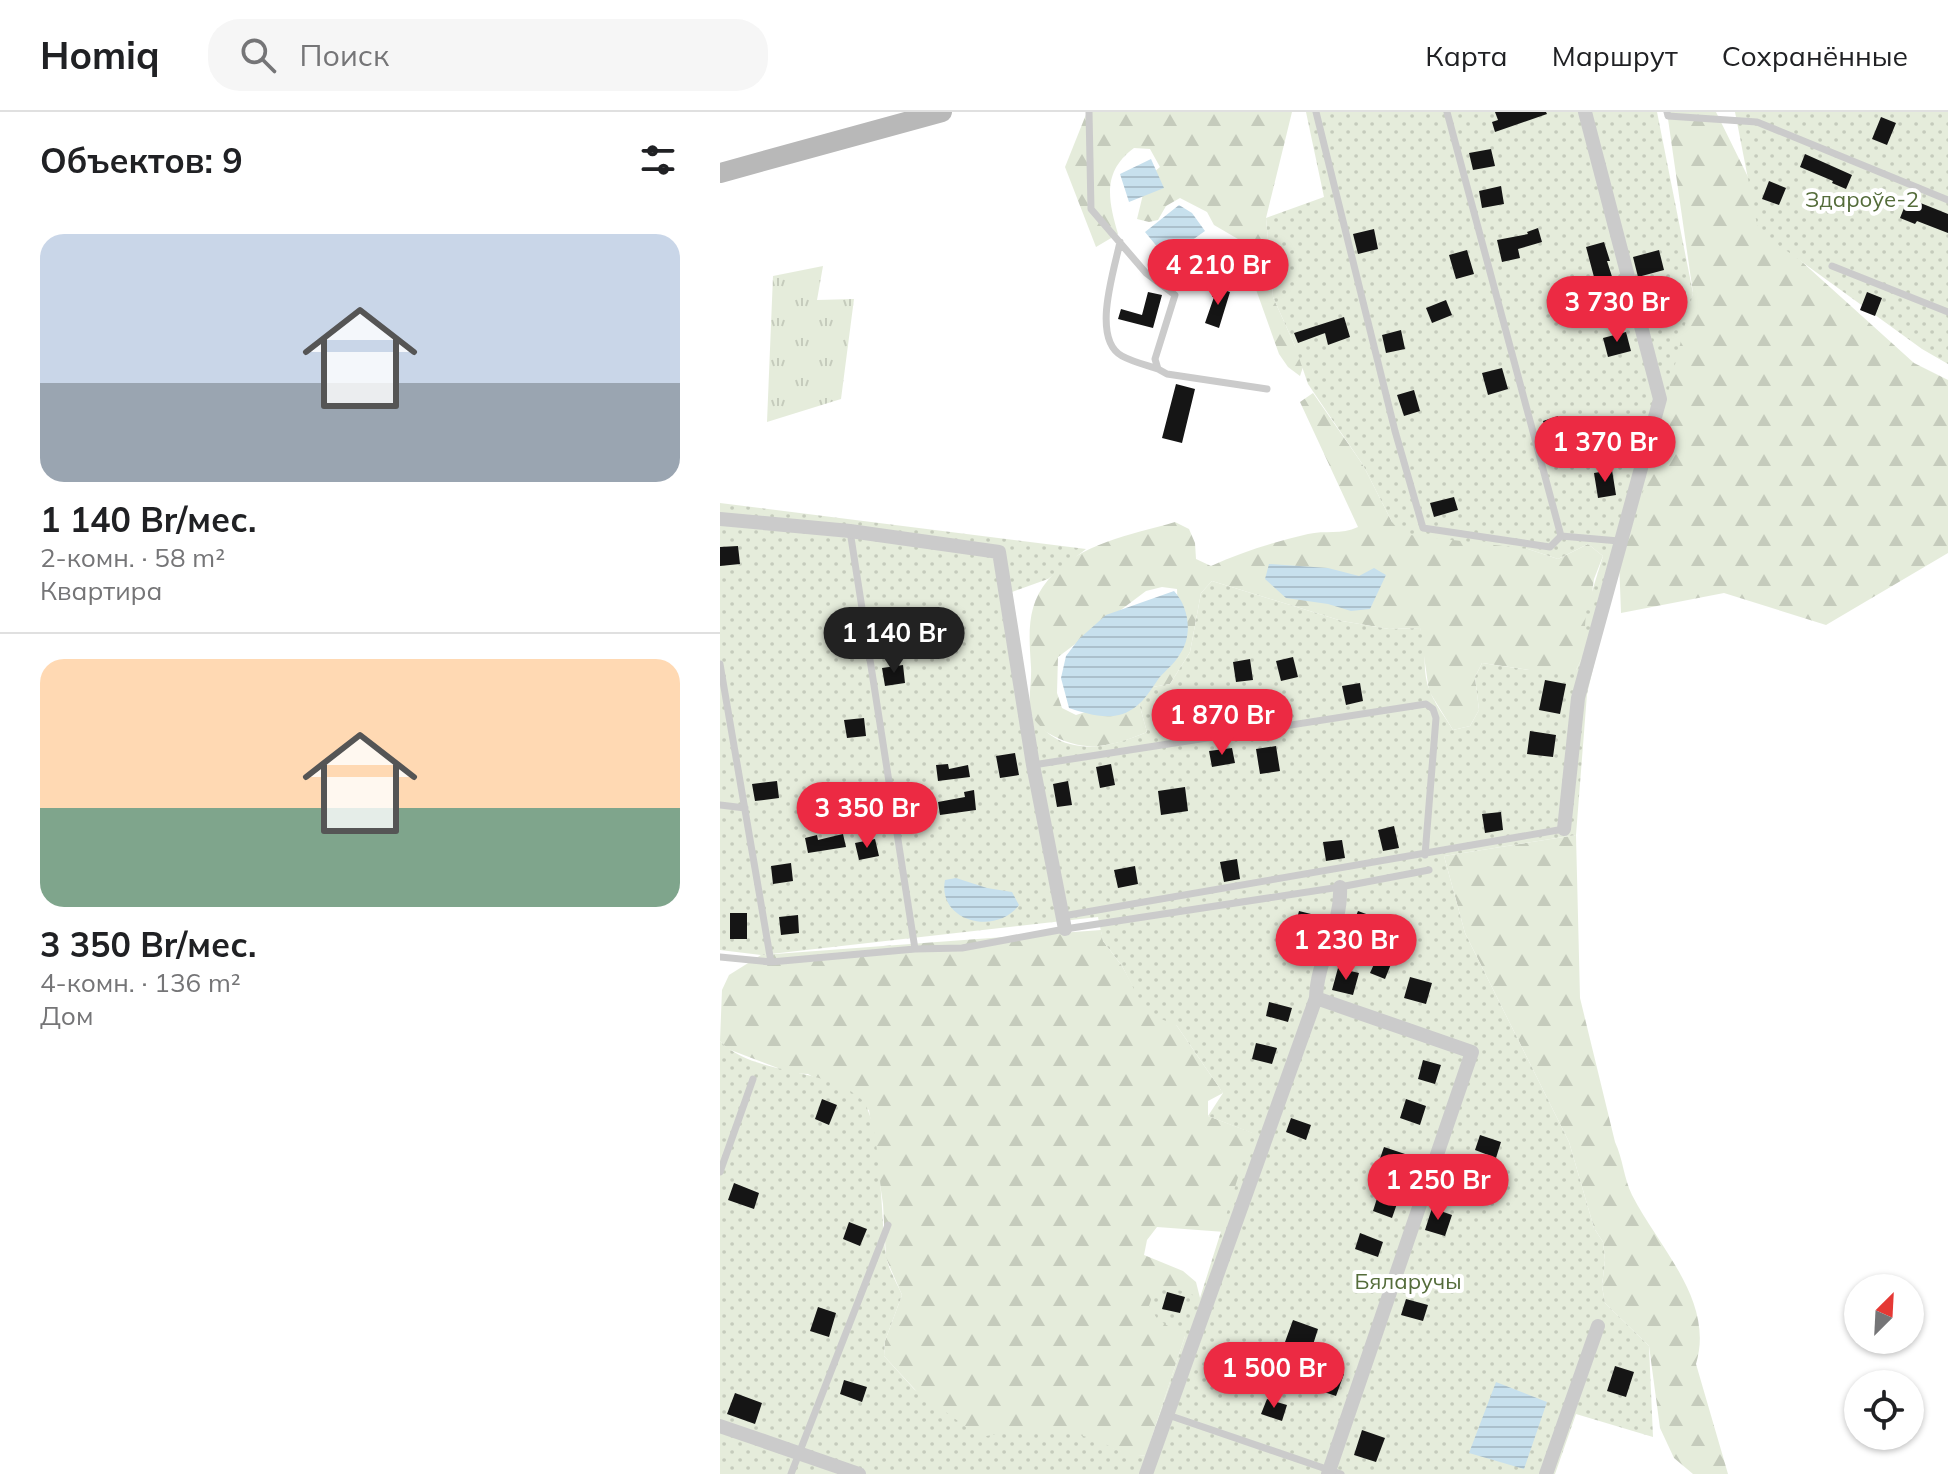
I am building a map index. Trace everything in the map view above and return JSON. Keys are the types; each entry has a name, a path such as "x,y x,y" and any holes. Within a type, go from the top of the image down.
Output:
{"main road":[{"path":"720,173 942,112"}],"street":[{"path":"1564,829 1578,698 1660,399 1585,112"},
{"path":"720,519 850,531 999,552 1033,765 1063,922"},
{"path":"1146,1474 1316,998 1316,980 1341,910 1340,887"},
{"path":"1316,998 1472,1052 1333,1473"},
{"path":"1546,1474 1598,1326"},
{"path":"720,1426 859,1474"}],"lane":[{"path":"1089,112 1091,209 1146,273 1175,295 1155,359 1158,369"},
{"path":"1316,112 1395,431 1423,528 1550,547 1561,536 1619,541"},
{"path":"1447,112 1561,536"},
{"path":"1667,112 1668,116 1757,122 1948,200"},
{"path":"1120,242 1104,326 1113,348 1120,355 1167,374 1267,389"},
{"path":"1832,266 1948,312"},
{"path":"850,531 915,949"},
{"path":"720,664 771,962"},
{"path":"1033,765 1426,704 1433,709 1436,718 1425,855"},
{"path":"720,805 745,808"},
{"path":"720,957 771,962 915,949 962,948 1063,922 1564,829"},
{"path":"1063,922 1340,887 1429,870"},
{"path":"720,1172 753,1079"},
{"path":"791,1474 888,1225"},
{"path":"1168,1415 1333,1473"}],"green space":[{"path":"1087,112 1292,112 1266,218 1273,297 1305,361 1300,376 1288,367 1279,354 1238,239 1214,225 1207,212 1180,198 1166,206 1158,220 1149,222 1137,219 1147,178 1160,167 1150,149 1134,148 1117,167 1112,177 1110,198 1118,234 1096,247 1065,167"},
{"name":"Бяларучы","path":"1306,112 1657,112 1693,293 1635,524 1619,560 1587,694 1576,835 1444,856 1465,933 1569,1142 1594,1228 1603,1242 1605,1260 1602,1286 1605,1303 1649,1346 1653,1437 1576,1414 1555,1474 720,1474 720,1041 751,1060 828,1081 846,1088 861,1099 868,1110 877,1149 887,1260 902,1295 885,1341 884,1356 914,1389 980,1437 1020,1432 1060,1432 1087,1437 1130,1454 1146,1455 1185,1336 1158,1320 1149,1306 1154,1291 1168,1286 1200,1298 1252,1133 1208,1116 1223,1093 1177,1026 1146,1012 1122,966 1103,941 1098,917 761,955 720,950 720,503 1086,549 1048,579 1012,592 1031,715 1043,729 1070,744 1100,746 1147,732 1137,696 1140,689 1170,684 1190,652 1201,593 1212,581 1342,621 1389,629 1420,628 1427,683 1453,730 1470,726 1479,710 1475,677 1482,663 1529,670 1576,670 1583,656 1586,611 1603,556 1588,544 1558,559 1528,549 1402,534 1392,522 1363,465 1308,384 1273,297 1266,218 1324,197"},
{"path":"1667,112 1716,112 1780,242 1914,363 1948,380 1948,553 1826,625 1724,593 1621,613 1619,559 1693,293"},
{"name":"Здароўе-2","path":"1735,112 1948,112 1948,364 1922,349 1758,230"},
{"path":"823,266 817,300 854,299 841,399 767,422 773,276"},
{"path":"1313,393 1363,465 1392,522 1528,549 1558,559 1588,544 1603,556 1594,579 1583,656 1576,670 1529,670 1482,663 1475,677 1479,710 1470,726 1453,730 1429,691 1420,628 1389,629 1342,621 1212,581 1201,593 1190,652 1170,684 1140,689 1178,619 1177,589 1162,587 1146,591 1058,657 1057,693 1062,708 1076,715 1137,696 1147,732 1109,744 1086,746 1061,740 1036,724 1030,704 1032,611 1048,580 1075,557 1124,536 1175,522 1189,529 1195,543 1196,559 1211,566 1283,540 1358,527 1300,402"},
{"path":"1576,835 1580,998 1629,1189 1681,1276 1698,1318 1700,1341 1696,1364 1728,1474 1693,1474 1674,1458 1660,1428 1649,1346 1605,1303 1602,1286 1605,1260 1603,1242 1594,1228 1569,1142 1465,933 1444,856"},
{"path":"1101,930 1103,941 1138,995 1177,1026 1223,1093 1208,1101 1208,1116 1253,1133 1266,1235 1157,1227 1147,1240 1144,1255 1183,1271 1196,1282 1200,1298 1146,1455 1130,1456 1086,1437 968,1447 884,1356 885,1341 902,1295 886,1258 883,1204 869,1110 808,1074 791,1073 728,1049 720,1041 722,990 729,975 761,955"}],"water":[{"path":"1151,159 1164,188 1129,202 1120,174"},
{"path":"1179,205 1192,213 1205,231 1174,253 1159,249 1145,232"},
{"path":"1269,564 1328,568 1359,576 1374,568 1386,575 1370,609 1351,611 1286,598 1265,579"},
{"path":"1174,591 1186,613 1187,638 1178,657 1142,701 1126,713 1113,716 1094,715 1069,708 1061,678 1066,656 1079,639 1106,615"},
{"path":"956,878 1012,892 1019,905 1009,915 997,920 984,922 959,915 950,906 945,894 945,880"},
{"path":"1496,1382 1547,1402 1524,1469 1469,1453"}],"building":[{"path":"1495,112 1547,114 1495,132 1492,122 1498,120"},
{"path":"1881,117 1896,123 1887,145 1872,139"},
{"path":"1491,149 1495,166 1473,170 1469,153"},
{"path":"1805,154 1852,175 1846,189 1800,167"},
{"path":"1769,181 1786,188 1779,205 1762,199"},
{"path":"1501,186 1504,204 1482,208 1479,191"},
{"path":"1908,198 1948,214 1948,233 1900,218"},
{"path":"1538,228 1542,242 1518,249 1520,258 1502,262 1497,240 1528,234"},
{"path":"1374,229 1378,249 1358,254 1353,234"},
{"path":"1604,242 1616,289 1598,296 1586,247"},
{"path":"1467,250 1474,274 1456,279 1449,255"},
{"path":"1659,250 1664,270 1638,277 1633,257"},
{"path":"1215,287 1230,292 1219,328 1205,323"},
{"path":"1148,292 1162,295 1153,328 1118,319 1121,309 1142,315"},
{"path":"1867,292 1882,298 1875,316 1860,310"},
{"path":"1446,300 1452,315 1432,323 1426,308"},
{"path":"1344,317 1350,337 1328,345 1325,333 1298,343 1294,333"},
{"path":"1401,330 1405,349 1386,353 1382,335"},
{"path":"1626,332 1631,351 1608,357 1603,338"},
{"path":"1502,368 1508,389 1488,395 1482,373"},
{"path":"1176,384 1195,389 1182,443 1162,438"},
{"path":"1414,390 1420,411 1404,416 1397,395"},
{"path":"1558,416 1564,436 1549,440 1543,421"},
{"path":"1612,470 1616,495 1598,498 1594,473"},
{"path":"1454,497 1458,510 1434,517 1430,503"},
{"path":"738,546 740,564 720,566 720,547"},
{"path":"1293,657 1298,677 1281,681 1276,661"},
{"path":"1250,659 1253,680 1236,682 1233,662"},
{"path":"903,665 905,683 885,686 882,668"},
{"path":"1545,680 1566,684 1560,714 1539,710"},
{"path":"1360,683 1363,701 1346,705 1342,686"},
{"path":"864,718 866,736 847,738 844,720"},
{"path":"1530,731 1556,735 1553,757 1527,754"},
{"path":"1276,746 1280,771 1260,774 1256,749"},
{"path":"1232,748 1235,763 1212,767 1209,751"},
{"path":"1015,753 1019,775 1000,778 996,756"},
{"path":"948,764 949,769 968,765 970,777 938,781 936,765"},
{"path":"1111,764 1115,785 1100,788 1096,767"},
{"path":"777,781 779,798 755,801 752,784"},
{"path":"1068,781 1072,805 1057,807 1053,784"},
{"path":"1185,787 1188,811 1161,815 1158,791"},
{"path":"974,790 976,810 940,815 938,802 965,797 964,792"},
{"path":"1501,812 1503,830 1485,833 1482,814"},
{"path":"1394,826 1399,848 1383,851 1378,830"},
{"path":"843,834 846,847 808,853 805,838 817,835 818,840"},
{"path":"875,839 879,856 859,860 855,843"},
{"path":"1342,840 1345,858 1326,861 1323,842"},
{"path":"1237,859 1240,879 1224,882 1220,862"},
{"path":"791,863 793,881 773,884 771,866"},
{"path":"1135,866 1138,884 1118,888 1114,870"},
{"path":"1299,911 1323,917 1316,940 1293,933"},
{"path":"1358,911 1377,918 1369,940 1349,933"},
{"path":"730,913 747,913 747,939 730,939"},
{"path":"798,915 799,933 781,935 779,917"},
{"path":"1379,953 1393,959 1385,979 1370,973"},
{"path":"1338,968 1359,973 1353,995 1332,990"},
{"path":"1410,977 1432,983 1426,1004 1404,998"},
{"path":"1269,1002 1292,1008 1288,1022 1266,1016"},
{"path":"1256,1043 1277,1048 1272,1064 1252,1059"},
{"path":"1423,1060 1441,1065 1435,1084 1418,1079"},
{"path":"822,1099 837,1105 829,1125 815,1119"},
{"path":"1406,1099 1426,1106 1420,1125 1400,1118"},
{"path":"1291,1118 1311,1125 1306,1140 1286,1132"},
{"path":"1480,1135 1501,1142 1496,1158 1475,1150"},
{"path":"1384,1147 1408,1155 1400,1178 1376,1170"},
{"path":"734,1183 759,1193 754,1209 728,1200"},
{"path":"1379,1192 1399,1198 1392,1218 1373,1211"},
{"path":"1432,1208 1452,1215 1445,1236 1425,1230"},
{"path":"849,1222 867,1229 860,1246 843,1239"},
{"path":"1360,1233 1383,1242 1378,1257 1355,1249"},
{"path":"1167,1292 1185,1297 1180,1313 1162,1309"},
{"path":"1406,1299 1428,1305 1423,1321 1401,1315"},
{"path":"818,1307 836,1313 829,1337 810,1331"},
{"path":"1293,1320 1318,1329 1311,1351 1285,1342"},
{"path":"1615,1366 1634,1372 1626,1397 1607,1391"},
{"path":"1329,1368 1344,1374 1336,1396 1321,1391"},
{"path":"844,1380 867,1387 862,1402 840,1394"},
{"path":"735,1393 762,1403 755,1424 727,1414"},
{"path":"1267,1399 1287,1405 1282,1421 1261,1414"},
{"path":"1362,1430 1385,1438 1376,1462 1354,1455"}]}
